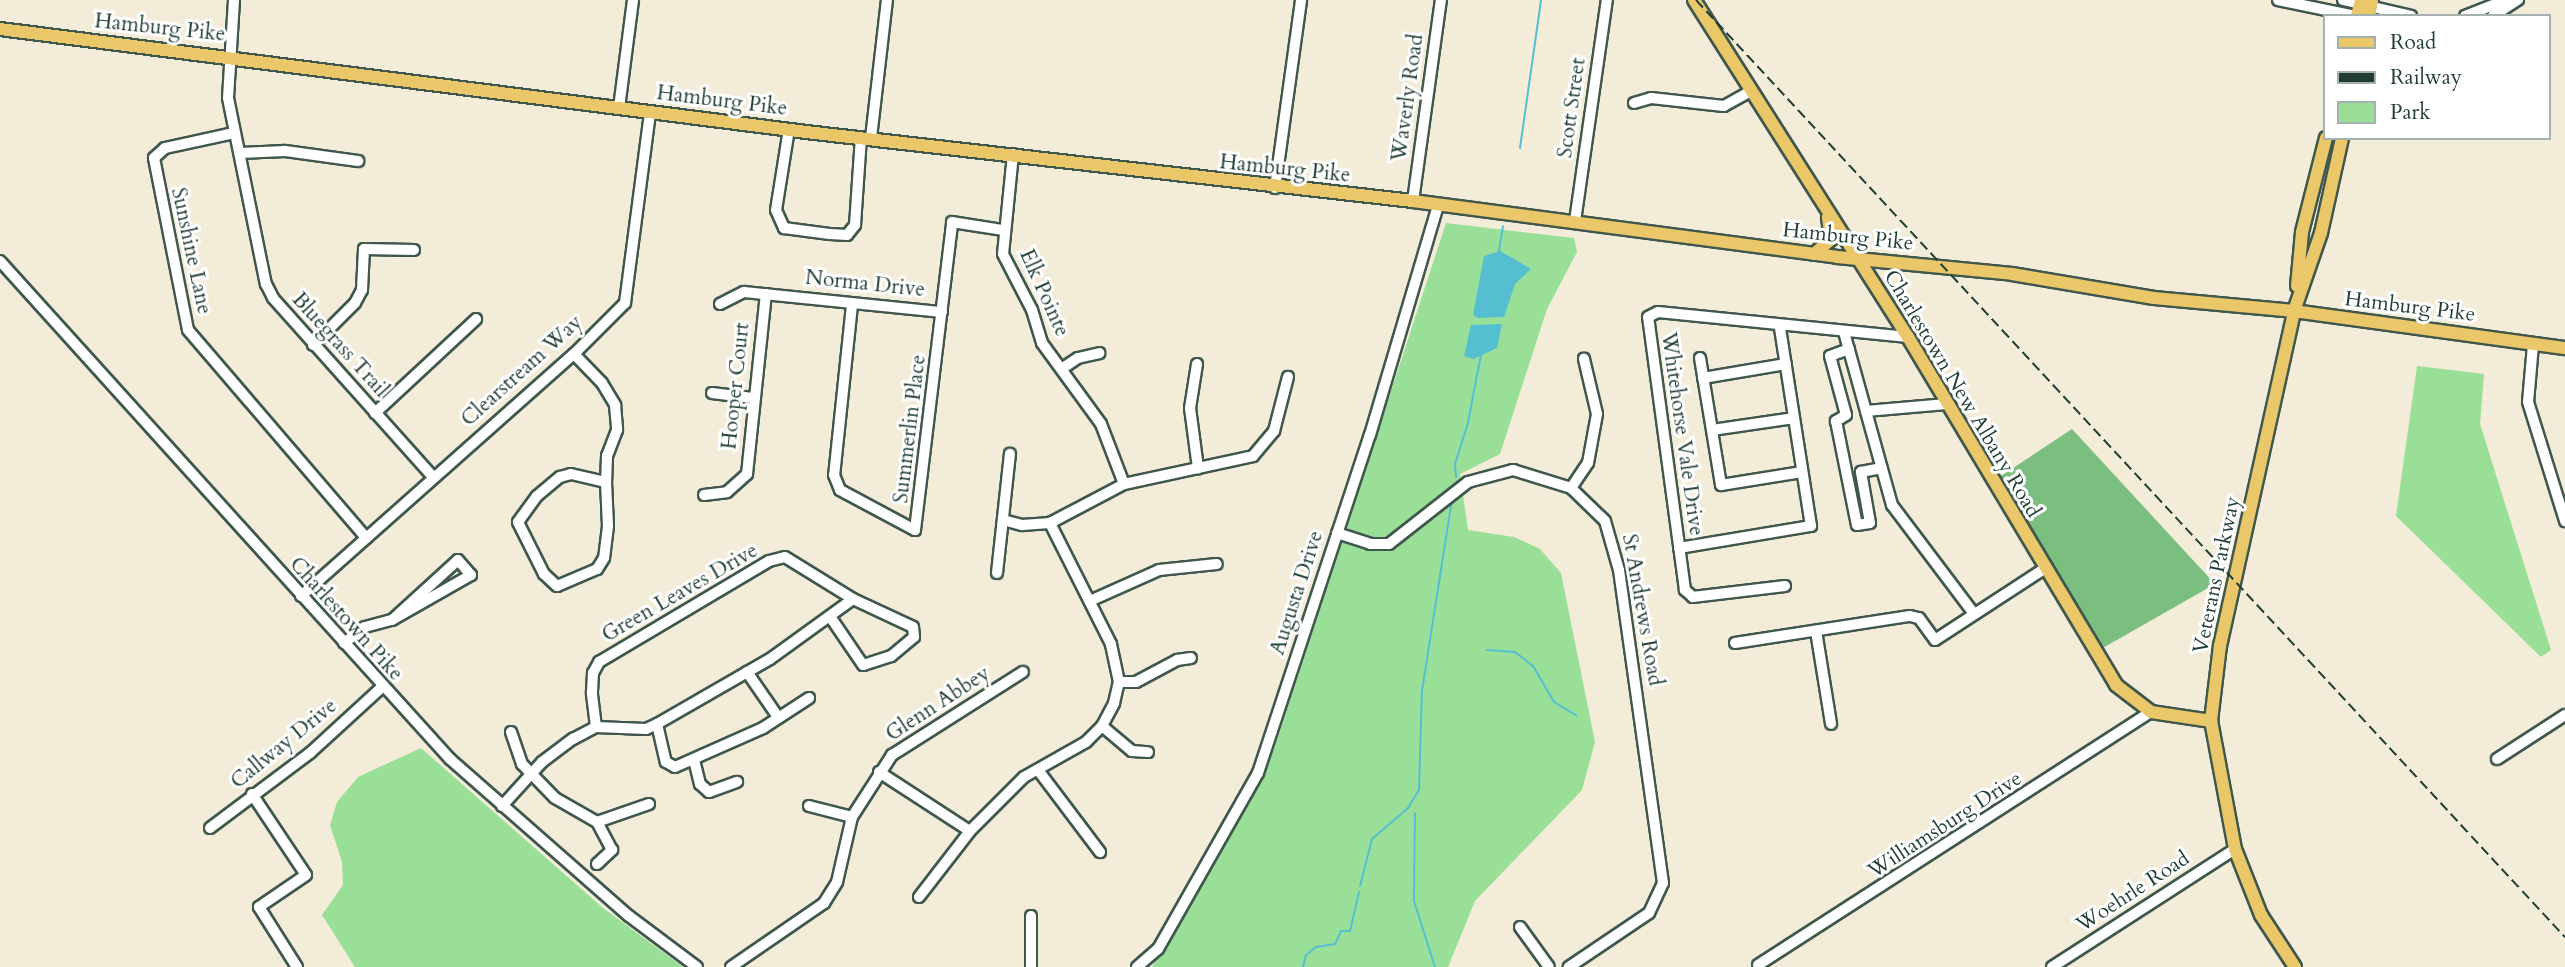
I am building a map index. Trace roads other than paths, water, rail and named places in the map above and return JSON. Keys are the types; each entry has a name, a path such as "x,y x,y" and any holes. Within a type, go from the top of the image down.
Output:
{"main road":[{"name":"Charlestown New Albany Road","path":"1694,0 1908,337 2044,569 2116,685 2151,712 2211,721"},
{"name":"Hamburg Pike","path":"0,29 229,55 789,129 1013,154 1275,188 1413,201 1575,221 1814,254 2294,311 2565,348"},
{"name":"Veterans Parkway","path":"2294,311 2302,232 2325,140"},
{"name":"Veterans Parkway","path":"2235,849 2211,721 2220,646 2294,311 2321,233 2342,140"},
{"path":"1814,254 1831,239 1826,209"},
{"path":"2235,849 2261,915 2295,967"}],"street":[{"name":"Bluegrass Trail","path":"234,0 227,88 233,133 240,153 266,284 273,298 313,345 433,477"},
{"path":"620,108 633,0"},
{"path":"789,129 776,210 784,228 847,235 855,225 887,0"},
{"path":"1275,188 1301,0"},
{"name":"Waverly Road","path":"1413,201 1441,0"},
{"name":"Scott Street","path":"1575,221 1607,0"},
{"path":"2278,0 2399,14"},
{"path":"2343,0 2364,8"},
{"path":"2470,14 2505,0"},
{"path":"2496,14 2518,0"},
{"path":"1634,103 1651,98 1724,106 1751,91"},
{"name":"Clearstream Way","path":"301,596 574,354 625,303 650,112"},
{"name":"Sunshine Lane","path":"233,133 165,148 154,158 188,330 366,538"},
{"path":"240,153 285,151 358,161"},
{"name":"Elk Pointe","path":"1013,154 1003,230 1003,254 1032,310 1042,343 1063,368 1101,424 1124,484"},
{"name":"Augusta Drive","path":"1137,967 1158,949 1258,772 1337,533 1438,205"},
{"name":"Norma Drive","path":"720,304 744,292 942,312 952,222 1003,230"},
{"path":"313,345 355,303 362,290 364,249 414,250"},
{"name":"Charlestown Pike","path":"0,261 344,643 381,688 502,807 629,916 697,967"},
{"name":"Hooper Court","path":"704,495 727,492 747,474 766,293"},
{"name":"Summerlin Place","path":"852,305 834,475 840,490 915,530 942,312"},
{"name":"Whitehorse Vale Drive","path":"1785,586 1693,597 1685,590 1647,317 1658,312 1780,327 1908,337"},
{"path":"375,413 477,319"},
{"path":"1679,548 1811,526 1780,327"},
{"path":"1844,332 1892,505 1974,614"},
{"path":"2533,345 2528,402 2565,521"},
{"path":"1849,349 1830,356 1846,415 1836,421 1857,525 1870,523 1861,472 1882,468"},
{"path":"1063,368 1078,358 1099,353"},
{"path":"574,354 602,383 615,405 617,430 607,456 606,482 610,508 604,558 591,574 557,586 548,580 519,529 521,512 560,477 606,482"},
{"path":"1700,358 1721,485 1802,472"},
{"path":"1571,488 1588,463 1597,414 1584,359"},
{"path":"1197,364 1190,408 1198,468"},
{"path":"1703,378 1786,364"},
{"path":"1003,520 1030,525 1050,523 1124,484 1253,456 1274,431 1288,377"},
{"path":"712,393 753,398"},
{"path":"1866,411 1947,404"},
{"path":"1712,430 1794,418"},
{"path":"997,573 1010,454"},
{"name":"St Andrews Road","path":"1337,533 1370,544 1389,544 1450,494 1496,472 1529,472 1571,488 1605,521 1619,570 1663,883 1650,913 1569,967"},
{"path":"919,897 970,831 1024,776 1072,752 1102,726 1119,682 1111,645 1092,600 1050,523"},
{"name":"Green Leaves Drive","path":"596,727 593,673 599,662 769,561 785,557 853,599 913,627 914,637 904,647 863,665 831,618"},
{"path":"344,643 365,627 392,620 471,575 457,560 392,620"},
{"path":"1092,600 1159,570 1217,564"},
{"path":"1735,643 1914,616 1935,640 2044,569"},
{"path":"502,807 560,748 596,727 646,729 657,724 747,672 831,618 853,599"},
{"path":"1816,631 1831,724"},
{"path":"1119,682 1136,682 1177,660 1191,658"},
{"path":"747,672 778,717"},
{"name":"Glenn Abbey","path":"731,967 824,903 836,883 852,817 879,772 905,745 1023,673"},
{"name":"Callway Drive","path":"210,828 252,794 310,754 381,688"},
{"path":"657,724 666,762 675,767 778,717 809,698"},
{"name":"Williamsburg Drive","path":"1758,965 2151,712"},
{"path":"2497,759 2565,715"},
{"path":"1102,726 1132,751 1148,752"},
{"path":"511,732 519,744 518,758 533,775 555,798 597,822 612,850 597,864"},
{"path":"694,760 700,784 709,792 737,782"},
{"path":"1038,770 1100,852"},
{"path":"879,772 970,831"},
{"path":"252,794 306,875 259,908 297,967"},
{"path":"597,822 649,804"},
{"path":"809,807 852,817"},
{"name":"Woehrle Road","path":"2052,967 2235,849"},
{"path":"1031,916 1031,967"},
{"path":"1520,927 1549,967"}],"water":[{"path":"1500,251 1531,269 1515,284 1504,317 1478,318 1473,315 1484,256"},
{"path":"1502,324 1497,348 1473,359 1464,356 1471,325"}],"waterway":[{"path":"1520,148 1541,0"},
{"path":"1499,251 1503,226"},
{"path":"1456,477 1455,464 1468,423 1481,354"},
{"path":"1360,886 1372,839 1408,808 1419,790 1422,691 1452,499"},
{"path":"1487,650 1515,652 1533,666 1554,702 1576,715"},
{"path":"1415,813 1414,901 1435,967"},
{"path":"1303,967 1306,955 1316,947 1335,944 1341,931 1350,931 1359,892"}],"railway":[{"path":"1696,0 2565,937"}]}
